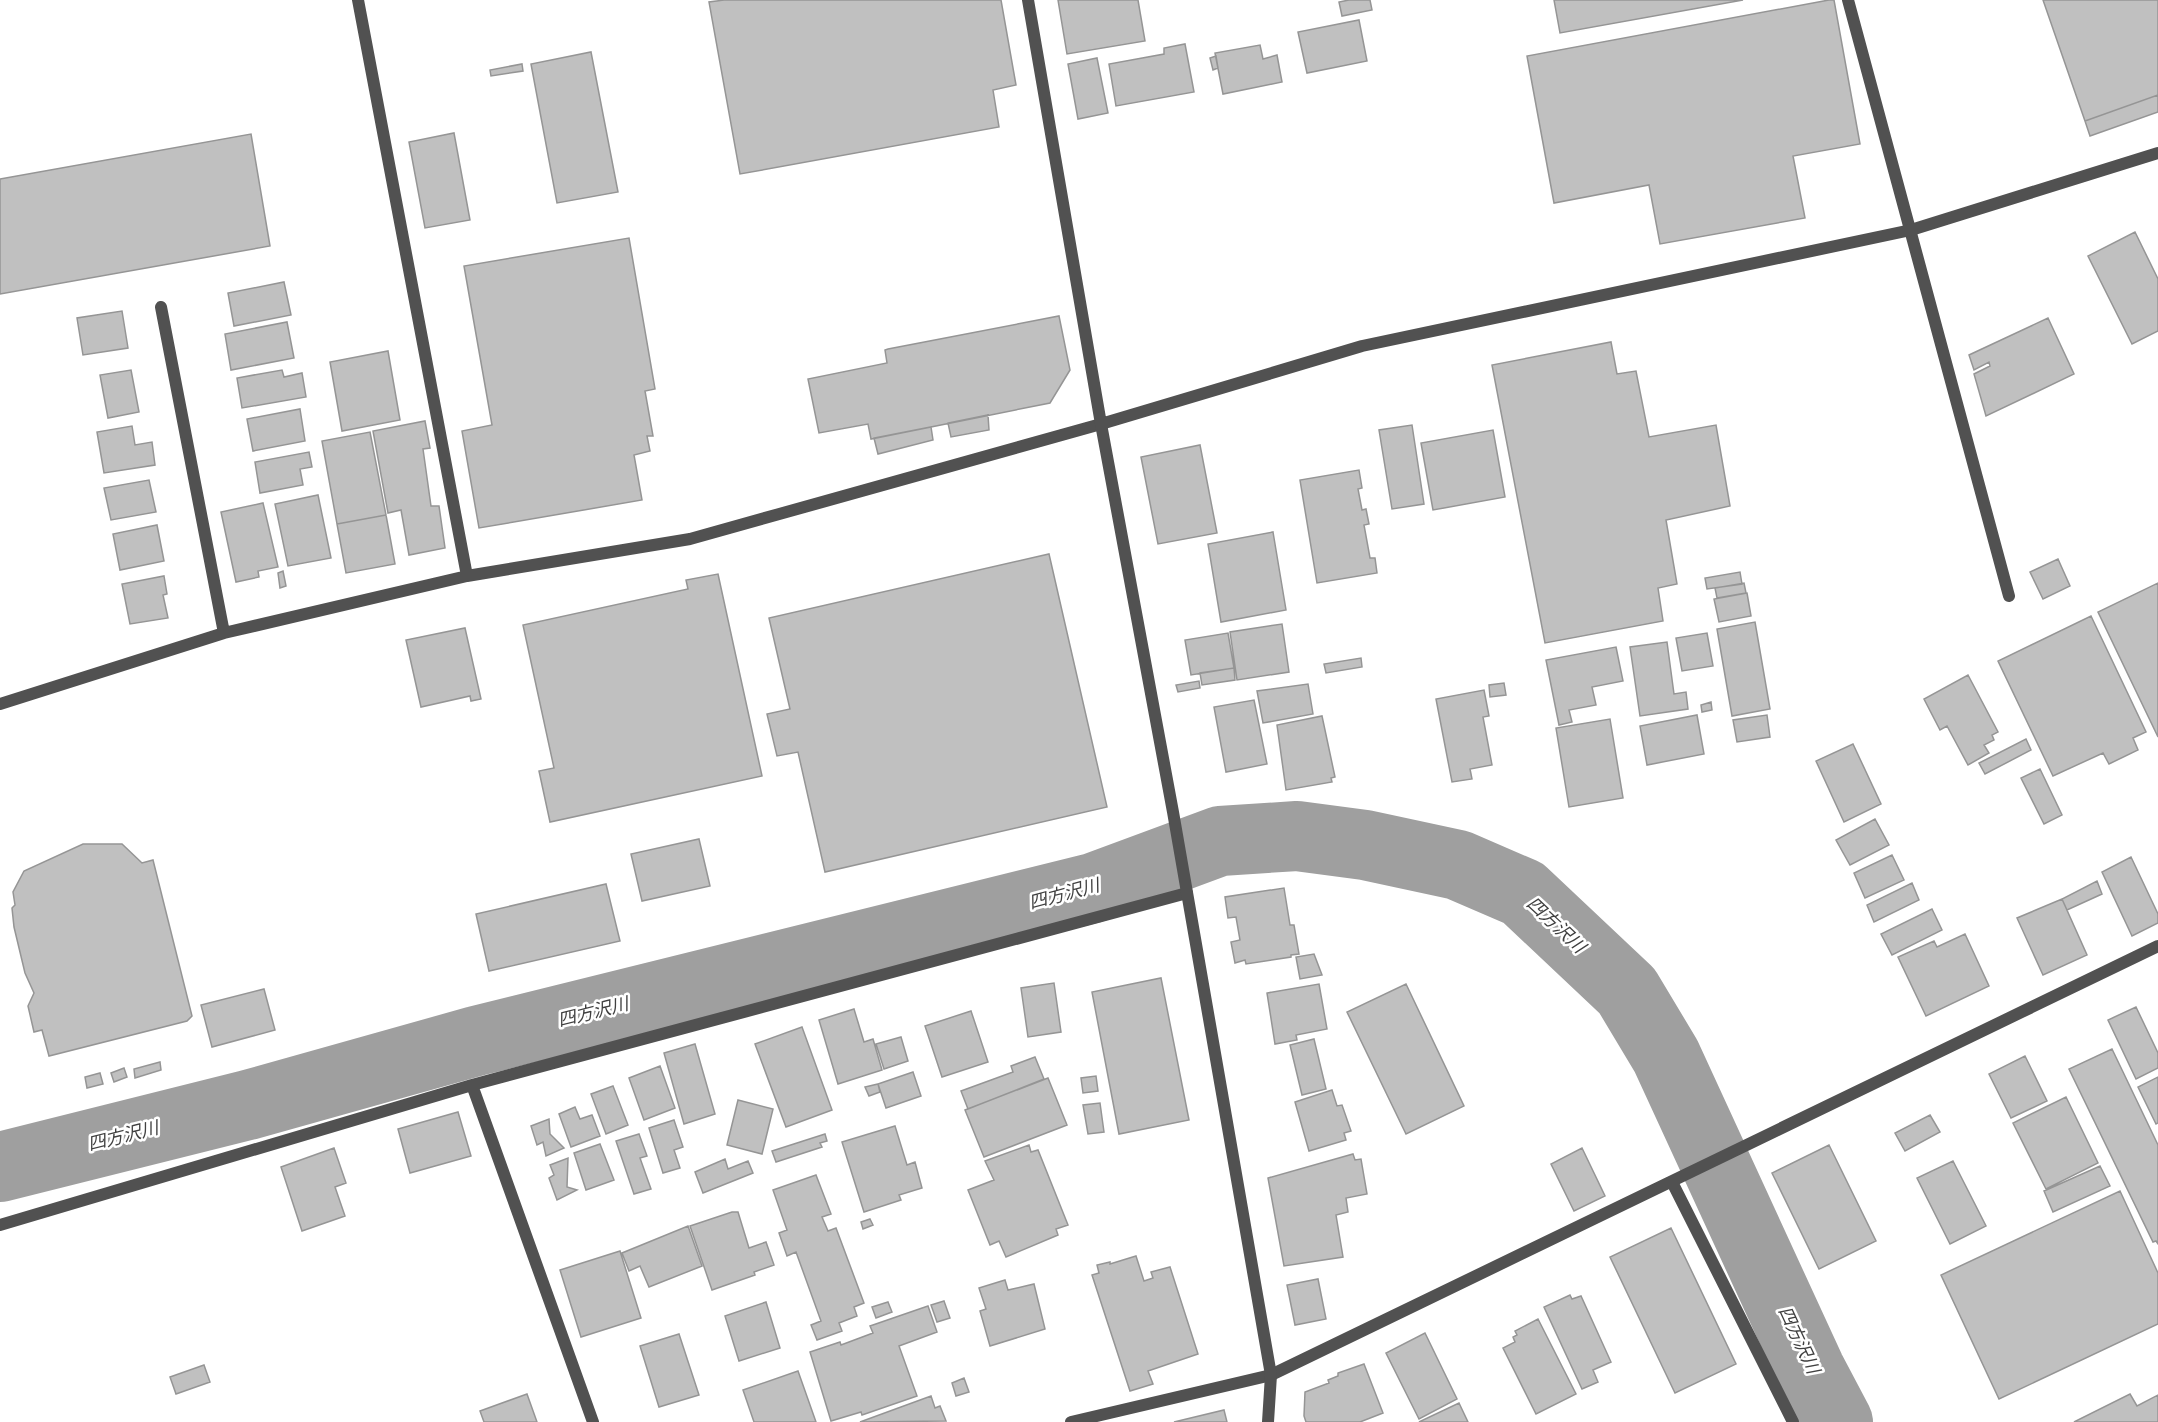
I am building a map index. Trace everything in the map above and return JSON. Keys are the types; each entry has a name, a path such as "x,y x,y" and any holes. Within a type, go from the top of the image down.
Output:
{"street":[{"path":"358,0 467,576"},
{"path":"1028,0 1101,424 1173,812 1271,1375 1268,1422"},
{"path":"1848,0 2009,596"},
{"path":"0,704 224,633 467,576 690,539 1101,424 1362,345 1911,230 2158,153"},
{"path":"161,307 224,633"},
{"path":"0,1225 472,1085 1187,893"},
{"path":"1071,1422 1271,1375 2158,946"},
{"path":"472,1085 593,1422"},
{"path":"1672,1182 1793,1422"}],"building":[{"path":"724,0 1001,0 1016,85 993,90 999,127 740,174 709,2"},
{"path":"1058,0 1138,0 1145,41 1067,54"},
{"path":"1370,0 1372,10 1342,16 1339,2"},
{"path":"1554,0 1743,0 1560,33"},
{"path":"1834,0 1860,144 1793,156 1805,218 1660,244 1649,185 1554,203 1527,56"},
{"path":"2043,0 2158,0 2158,95 2085,121"},
{"path":"1359,20 1367,61 1307,73 1298,32"},
{"path":"1185,44 1194,92 1116,106 1109,64 1164,54 1164,48"},
{"path":"1260,45 1263,59 1277,55 1282,82 1223,94 1215,53"},
{"path":"591,52 618,192 557,203 531,64"},
{"path":"1216,56 1218,68 1213,70 1210,58"},
{"path":"1097,58 1108,113 1078,119 1068,64"},
{"path":"522,64 523,71 491,76 490,70"},
{"path":"2158,95 2158,112 2090,136 2085,121"},
{"path":"454,133 470,220 425,228 409,142"},
{"path":"251,134 270,246 0,294 0,179"},
{"path":"2135,232 2158,279 2158,331 2132,344 2088,256"},
{"path":"629,238 655,389 645,391 653,436 647,436 650,451 634,455 642,500 479,528 462,431 492,425 464,266"},
{"path":"284,282 291,315 234,326 228,293"},
{"path":"122,311 128,348 83,355 77,318"},
{"path":"1059,316 1070,370 1050,403 871,439 868,424 819,433 808,379 887,363 885,350 888,349"},
{"path":"2048,318 2074,374 1986,416 1974,374 1990,366 1989,362 1974,370 1969,355"},
{"path":"287,322 294,358 231,370 225,334"},
{"path":"1611,342 1617,374 1636,371 1649,437 1716,425 1730,506 1666,520 1677,584 1658,588 1663,621 1545,643 1492,365"},
{"path":"388,351 400,420 342,431 330,362"},
{"path":"131,370 139,412 108,418 100,375"},
{"path":"282,370 284,377 302,373 306,397 242,408 237,378"},
{"path":"300,409 305,441 253,451 247,419"},
{"path":"988,415 989,430 951,437 948,423"},
{"path":"425,421 430,448 423,449 431,506 439,506 445,548 409,555 401,510 388,513 373,431"},
{"path":"1412,425 1424,504 1392,509 1379,430"},
{"path":"132,426 135,445 152,442 155,465 104,473 97,432"},
{"path":"931,427 933,440 878,454 874,438"},
{"path":"1493,430 1505,497 1433,510 1421,443"},
{"path":"370,432 386,515 337,524 322,441"},
{"path":"1200,445 1217,533 1158,544 1141,457"},
{"path":"309,452 312,467 300,469 303,485 260,493 255,462"},
{"path":"1359,470 1362,488 1358,489 1362,510 1366,509 1369,524 1364,525 1370,558 1375,558 1377,573 1317,583 1300,480"},
{"path":"149,480 156,512 111,520 104,488"},
{"path":"318,495 331,558 288,566 275,504"},
{"path":"263,503 278,567 258,571 259,577 236,582 221,512"},
{"path":"386,515 395,564 346,573 337,524"},
{"path":"157,525 164,561 120,570 113,534"},
{"path":"1273,532 1286,610 1221,622 1208,544"},
{"path":"1049,554 1107,807 825,872 798,752 777,756 767,714 790,709 769,618"},
{"path":"2058,559 2070,586 2043,599 2030,572"},
{"path":"283,571 286,586 280,588 278,573"},
{"path":"1740,572 1742,584 1707,589 1705,578"},
{"path":"718,574 762,776 550,822 539,771 554,768 523,625 688,589 686,580"},
{"path":"164,576 167,594 163,595 168,618 130,624 122,584"},
{"path":"1744,583 1746,593 1717,598 1715,588"},
{"path":"2158,583 2158,737 2098,612"},
{"path":"1747,593 1751,616 1719,622 1714,599"},
{"path":"2091,616 2146,732 2133,738 2138,750 2109,764 2103,753 2053,776 1998,661"},
{"path":"1755,622 1770,709 1732,716 1717,629"},
{"path":"1282,624 1289,672 1237,680 1230,632"},
{"path":"465,628 481,699 471,701 470,696 421,707 406,640"},
{"path":"1228,633 1234,668 1191,675 1185,640"},
{"path":"1707,633 1713,666 1682,671 1676,638"},
{"path":"1667,642 1674,694 1686,692 1688,709 1640,716 1630,647"},
{"path":"1616,647 1623,681 1592,687 1596,705 1569,710 1572,722 1559,725 1546,660"},
{"path":"1361,658 1362,667 1326,673 1324,664"},
{"path":"1234,668 1235,680 1202,685 1200,673"},
{"path":"1968,675 1998,732 1992,735 1994,740 1984,745 1989,753 1968,765 1947,726 1940,730 1924,699"},
{"path":"1199,681 1200,688 1178,692 1176,685"},
{"path":"1504,683 1506,695 1490,697 1489,685"},
{"path":"1308,684 1313,714 1263,723 1257,691"},
{"path":"1484,690 1489,716 1483,717 1492,765 1470,769 1472,779 1452,782 1436,699"},
{"path":"1254,700 1267,764 1226,772 1214,707"},
{"path":"1711,702 1712,710 1702,712 1701,705"},
{"path":"1697,715 1704,754 1647,765 1640,726"},
{"path":"1767,715 1770,737 1737,742 1733,720"},
{"path":"1322,716 1335,777 1331,778 1332,782 1286,790 1277,725"},
{"path":"1610,719 1623,798 1569,807 1556,728"},
{"path":"2026,739 2031,750 1985,774 1979,763"},
{"path":"1853,744 1881,804 1844,822 1816,761"},
{"path":"2040,769 2062,815 2044,824 2021,778"},
{"path":"1875,819 1889,845 1850,865 1836,840"},
{"path":"699,839 710,886 642,901 631,854"},
{"path":"83,844 122,844 142,863 153,860 192,1016 187,1021 49,1056 42,1030 34,1032 28,1006 34,993 25,973 14,927 13,892 24,871"},
{"path":"1892,855 1904,880 1865,898 1854,873"},
{"path":"2131,857 2158,914 2158,923 2132,936 2102,872"},
{"path":"2097,881 2102,894 2067,910 2062,899"},
{"path":"1912,883 1919,900 1874,922 1867,905"},
{"path":"606,884 620,941 489,971 476,914"},
{"path":"1284,888 1290,925 1294,925 1299,954 1246,964 1245,960 1235,963 1231,942 1240,940 1236,917 1228,918 1225,897"},
{"path":"2062,899 2087,955 2043,975 2017,918"},
{"path":"1932,909 1942,930 1892,955 1881,934"},
{"path":"1965,934 1989,986 1926,1016 1898,957 1934,941 1937,947"},
{"path":"1314,954 1322,975 1300,979 1296,957"},
{"path":"1161,978 1189,1120 1119,1134 1092,992"},
{"path":"1054,983 1061,1032 1028,1037 1021,988"},
{"path":"1319,984 1327,1029 1296,1035 1297,1040 1275,1044 1267,993"},
{"path":"1406,984 1464,1106 1406,1134 1347,1012"},
{"path":"264,989 275,1030 212,1047 201,1005"},
{"path":"2136,1007 2158,1053 2158,1068 2136,1079 2108,1020"},
{"path":"854,1009 864,1042 873,1039 882,1070 838,1084 819,1020"},
{"path":"971,1011 988,1062 942,1077 925,1026"},
{"path":"802,1027 832,1110 786,1127 755,1044"},
{"path":"901,1037 908,1061 884,1069 876,1044"},
{"path":"1314,1039 1326,1089 1302,1095 1290,1045"},
{"path":"695,1044 715,1114 684,1124 664,1053"},
{"path":"2112,1049 2158,1145 2158,1244 2156,1241 2153,1242 2069,1069"},
{"path":"2025,1056 2047,1101 2011,1118 1989,1074"},
{"path":"1035,1057 1044,1079 968,1109 961,1091 1013,1072 1011,1066"},
{"path":"160,1062 161,1070 135,1078 134,1069"},
{"path":"660,1066 675,1108 644,1120 629,1078"},
{"path":"124,1068 127,1077 114,1082 111,1073"},
{"path":"913,1072 921,1096 886,1108 878,1084"},
{"path":"100,1073 103,1084 87,1088 85,1077"},
{"path":"1096,1076 1098,1091 1083,1093 1081,1078"},
{"path":"2158,1077 2158,1123 2156,1124 2138,1087"},
{"path":"1048,1078 1067,1125 984,1157 965,1110"},
{"path":"878,1084 880,1092 869,1096 865,1087"},
{"path":"613,1086 628,1125 606,1134 591,1094"},
{"path":"1332,1090 1337,1106 1342,1105 1351,1131 1344,1133 1346,1140 1309,1151 1295,1102"},
{"path":"2066,1097 2098,1163 2046,1189 2013,1123"},
{"path":"738,1100 773,1109 762,1154 727,1145"},
{"path":"1100,1103 1104,1132 1088,1134 1083,1105"},
{"path":"575,1107 580,1119 592,1115 600,1136 571,1147 559,1114"},
{"path":"458,1112 471,1156 410,1173 398,1129"},
{"path":"1930,1115 1940,1132 1905,1151 1895,1133"},
{"path":"549,1119 550,1134 564,1148 546,1156 543,1142 537,1145 531,1126"},
{"path":"674,1120 683,1147 674,1150 680,1168 663,1173 649,1128"},
{"path":"895,1126 907,1165 915,1162 922,1188 899,1195 901,1200 864,1212 842,1142"},
{"path":"639,1134 647,1156 640,1158 651,1189 634,1194 616,1141"},
{"path":"825,1134 827,1141 820,1143 822,1147 776,1162 772,1151"},
{"path":"600,1144 614,1180 586,1190 574,1153"},
{"path":"1029,1145 1031,1152 1038,1150 1068,1225 1056,1229 1058,1235 1006,1257 999,1241 990,1245 968,1190 994,1180 985,1161"},
{"path":"1829,1145 1876,1241 1819,1269 1772,1173"},
{"path":"334,1148 346,1183 335,1187 345,1216 302,1231 281,1167"},
{"path":"1582,1148 1605,1196 1574,1211 1551,1164"},
{"path":"1353,1154 1355,1160 1361,1159 1367,1194 1346,1198 1348,1212 1336,1215 1343,1257 1284,1266 1268,1178"},
{"path":"568,1158 567,1187 577,1190 557,1200 549,1178 554,1175 550,1165"},
{"path":"725,1159 728,1169 748,1161 753,1173 703,1193 695,1172"},
{"path":"1953,1161 1986,1226 1950,1244 1917,1178"},
{"path":"2100,1166 2110,1186 2053,1212 2044,1191"},
{"path":"816,1175 831,1214 822,1217 828,1231 836,1228 864,1303 854,1307 857,1316 839,1323 842,1331 817,1340 811,1325 821,1321 796,1252 787,1256 779,1233 787,1230 773,1190"},
{"path":"2120,1191 2158,1273 2158,1324 1999,1399 1941,1275"},
{"path":"738,1212 749,1248 766,1242 774,1265 754,1272 755,1275 712,1290 690,1226"},
{"path":"870,1219 873,1225 863,1229 861,1222"},
{"path":"688,1226 702,1266 649,1287 640,1266 629,1271 622,1253"},
{"path":"1671,1228 1736,1364 1675,1393 1610,1257"},
{"path":"620,1251 641,1318 581,1337 560,1270"},
{"path":"1136,1256 1144,1281 1153,1278 1151,1272 1170,1267 1198,1354 1148,1371 1153,1384 1130,1391 1092,1275 1099,1273 1097,1265 1110,1262 1110,1264"},
{"path":"1318,1279 1326,1319 1295,1325 1287,1285"},
{"path":"1005,1280 1008,1290 1034,1284 1045,1329 990,1346 980,1311 986,1309 979,1288"},
{"path":"1570,1295 1572,1299 1581,1296 1611,1362 1593,1370 1598,1382 1582,1389 1544,1307"},
{"path":"944,1301 950,1318 937,1322 931,1305"},
{"path":"766,1302 780,1348 739,1361 725,1316"},
{"path":"888,1302 892,1312 876,1318 872,1307"},
{"path":"928,1306 937,1332 899,1346 917,1396 862,1415 861,1412 831,1421 810,1352 840,1342 841,1345 873,1333 870,1326"},
{"path":"1538,1319 1576,1394 1536,1414 1503,1348 1515,1342 1513,1337 1517,1335 1515,1331"},
{"path":"1425,1333 1457,1399 1419,1419 1386,1353"},
{"path":"679,1334 699,1395 659,1407 640,1346"},
{"path":"1364,1364 1383,1413 1360,1422 1306,1422 1305,1392 1329,1383 1328,1380 1338,1376 1338,1373"},
{"path":"204,1365 210,1382 176,1394 170,1377"},
{"path":"798,1371 816,1422 754,1422 743,1390"},
{"path":"964,1378 969,1392 956,1396 952,1383"},
{"path":"527,1394 537,1422 484,1422 480,1411"},
{"path":"2130,1394 2137,1406 2158,1395 2158,1422 2074,1422"},
{"path":"931,1396 935,1408 940,1406 946,1421 860,1422"},
{"path":"1459,1403 1468,1422 1419,1422"},
{"path":"1224,1410 1227,1422 1174,1422"}],"waterway":[{"name":"四方沢川","path":"0,1167 248,1105 476,1041 1093,888 1220,841 1297,836 1365,845 1458,865 1523,893 1627,991 1666,1056 1810,1369 1838,1422"}]}
